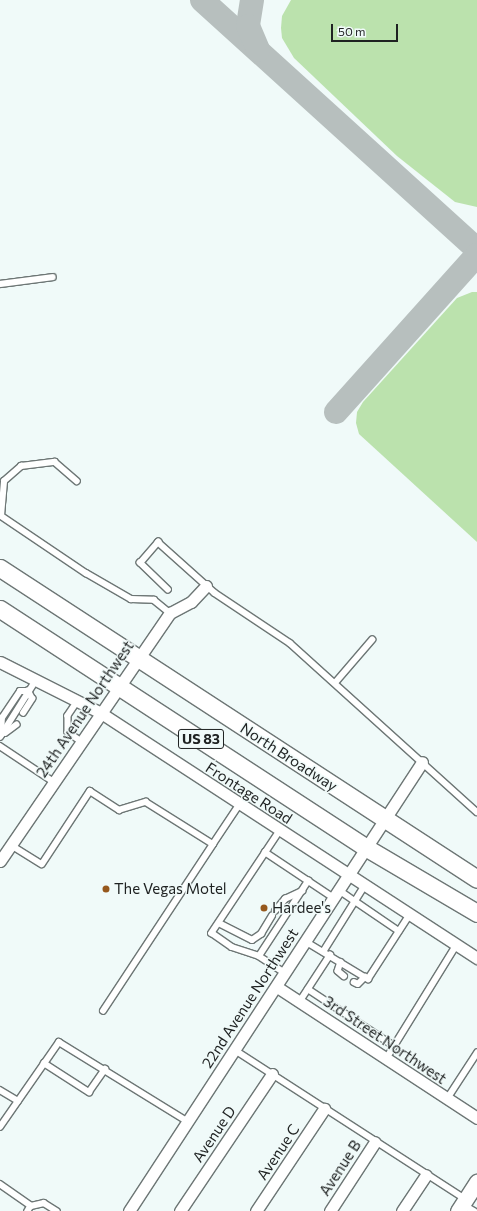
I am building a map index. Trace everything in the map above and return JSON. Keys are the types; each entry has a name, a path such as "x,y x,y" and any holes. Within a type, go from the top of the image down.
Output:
{"main road":[{"name":"North Broadway","path":"0,568 477,879"},
{"name":"US 83","path":"0,609 365,847 477,913"}],"street":[{"name":"24th Avenue Northwest","path":"0,861 118,686 170,613 191,602 206,586"},
{"name":"Frontage Road","path":"0,662 101,713 239,805 477,958"},
{"name":"22nd Avenue Northwest","path":"129,1211 186,1121 277,987 365,847 422,762"},
{"name":"3rd Street Northwest","path":"277,987 477,1118"},
{"name":"Avenue D","path":"180,1211 272,1074"},
{"name":"Avenue C","path":"256,1211 324,1109"},
{"name":"Avenue B","path":"330,1211 375,1142"},
{"path":"402,1211 426,1174"},
{"path":"465,1206 477,1182"}],"lane":[{"path":"0,284 53,277"},
{"path":"77,481 62,466 49,461 22,466 2,480 1,516 86,573 132,599 154,600 170,613"},
{"path":"168,590 140,564 158,542 206,586 290,642 477,812"},
{"path":"335,683 372,640"},
{"path":"1,736 36,680"},
{"path":"23,713 32,699 28,691"},
{"path":"78,701 68,716 68,732 81,741"},
{"path":"1,736 16,724"},
{"path":"0,746 54,782"},
{"path":"10,845 42,864 90,791 119,810 146,802 213,844"},
{"path":"103,1011 239,805"},
{"path":"280,831 212,933 232,947 259,956 285,973"},
{"path":"266,852 308,881 355,901 399,931"},
{"path":"259,956 308,881"},
{"path":"323,952 365,885"},
{"path":"219,923 252,940 261,934 285,899 302,891"},
{"path":"306,941 368,979 410,914"},
{"path":"386,1059 457,944"},
{"path":"300,1001 330,955"},
{"path":"341,962 338,971 344,976"},
{"path":"354,982 358,984 365,977"},
{"path":"308,989 394,1046"},
{"path":"0,1128 59,1042 105,1069 186,1121"},
{"path":"235,1050 426,1174 465,1206"},
{"path":"446,1099 477,1053"},
{"path":"44,1063 89,1092 105,1069"},
{"path":"0,1090 18,1101"},
{"path":"0,1184 29,1208 44,1203 57,1211"}],"green space":[{"path":"291,0 477,0 477,207 455,202 397,156 294,58 282,38 281,28 282,16"},
{"path":"472,292 477,292 477,542 359,434 356,423 357,412 363,402 457,298"}],"taxiway":[{"path":"202,0 477,249"},
{"path":"252,0 248,26 258,50"},
{"path":"336,412 477,255"}],"place":[{"name":"The Vegas Motel","path":"106,889"},
{"name":"Hardee's","path":"264,908"}]}
